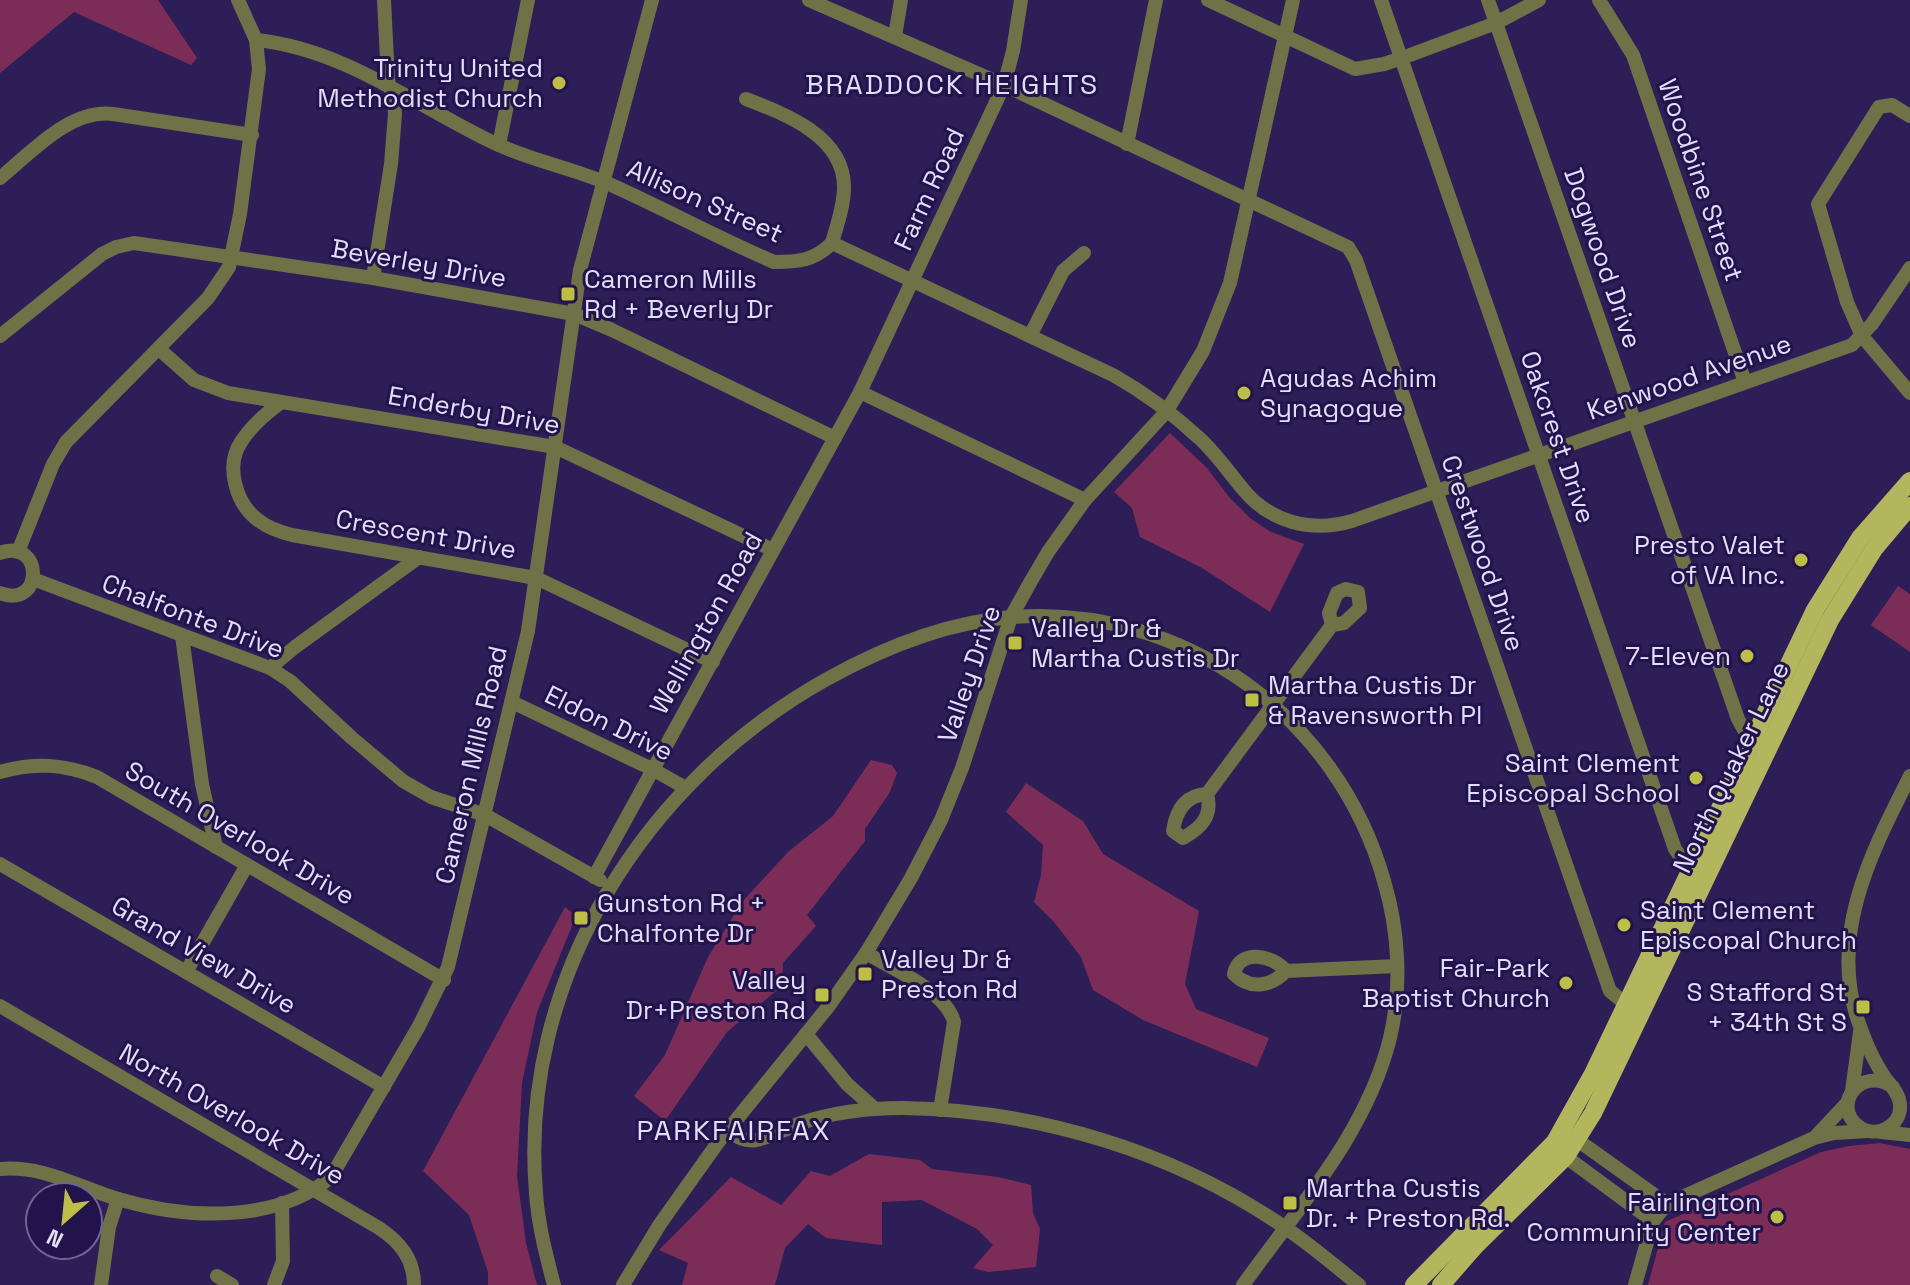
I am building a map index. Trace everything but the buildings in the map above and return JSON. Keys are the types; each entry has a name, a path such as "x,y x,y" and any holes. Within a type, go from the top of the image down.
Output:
{"main road":[{"name":"North Quaker Lane","path":"1441,1285 1475,1246 1544,1181 1570,1135 1700,872 1762,741 1827,590 1860,538 1910,481"},
{"name":"North Quaker Lane","path":"1762,741 1848,588 1874,549 1910,506"},
{"name":"North Quaker Lane","path":"1414,1285 1559,1151"}],"street":[{"path":"18,552 53,464 66,442 208,298 225,275 233,256 259,69 256,40 238,0"},
{"path":"373,278 392,153 394,100 390,86 384,0"},
{"path":"499,145 528,0"},
{"name":"Cameron Mills Road","path":"0,1169 28,1168 56,1175 118,1199 154,1208 231,1213 282,1203 331,1177 444,980 528,631 585,246 652,0"},
{"name":"Crestwood Drive","path":"809,0 1004,85 1338,242 1353,253 1610,991 1633,1010"},
{"path":"895,36 901,0"},
{"name":"Farm Road","path":"860,392 1004,85 1021,0"},
{"path":"1127,144 1156,0"},
{"path":"1208,0 1355,69 1402,58 1496,23 1539,0"},
{"name":"Valley Drive","path":"623,1285 660,1224 728,1131 866,953 941,820 962,768 1011,617 1048,552 1085,500 1166,412 1203,351 1230,283 1293,0"},
{"name":"Oakcrest Drive","path":"1381,0 1675,849 1700,872"},
{"name":"Dogwood Drive","path":"1488,0 1741,726 1762,741"},
{"name":"Woodbine Street","path":"1599,0 1633,55 1745,382"},
{"name":"Allison Street","path":"256,40 290,45 321,55 390,86 499,145 534,160 604,182 774,262 800,262 812,258 832,243"},
{"path":"746,99 802,124 828,146 844,186 832,243 1113,375 1147,395 1166,412"},
{"path":"1910,116 1887,104 1879,107 1818,204 1847,302 1862,336 1910,393"},
{"path":"0,178 66,125 95,114 252,135"},
{"name":"Beverley Drive","path":"0,336 110,249 134,243 373,278 574,314 835,438"},
{"path":"1031,334 1063,271 1084,253"},
{"name":"Kenwood Avenue","path":"1166,412 1221,459 1242,489 1256,502 1283,519 1302,526 1338,525 1852,345 1862,336 1910,268"},
{"name":"Enderby Drive","path":"159,349 194,380 207,387 280,403 555,447 773,550"},
{"path":"860,392 1085,500"},
{"name":"Wellington Road","path":"594,877 860,392"},
{"name":"Crescent Drive","path":"280,403 251,428 239,444 236,455 234,479 241,502 269,528 292,535 536,578 713,662"},
{"path":"0,553 8,550 18,552 32,564 33,579 26,591 19,595 0,593"},
{"path":"270,668 419,557"},
{"name":"Chalfonte Drive","path":"33,579 270,668 290,681 403,781 431,797 485,815 611,885"},
{"path":"554,1285 536,1198 534,1131 539,1076 559,997 595,911 636,847 684,787 773,712 853,665 949,628 1011,617 1046,616 1094,621 1163,639 1223,668 1273,703 1335,772 1368,832 1390,902 1397,966 1390,1039 1374,1085 1345,1142 1243,1285"},
{"path":"1207,794 1332,625"},
{"path":"182,636 198,759 216,847"},
{"name":"Eldon Drive","path":"512,702 684,787"},
{"name":"South Overlook Drive","path":"0,772 46,765 81,771 118,788 444,980"},
{"path":"1860,1028 1850,1097 1851,1118 1855,1124 1870,1132 1881,1131 1895,1122 1901,1098 1875,1060 1860,1028 1849,986 1847,951 1850,920 1877,843 1910,776"},
{"name":"Grand View Drive","path":"0,864 384,1087"},
{"path":"186,972 247,865"},
{"path":"866,953 940,998 952,1012 953,1030 940,1110"},
{"path":"1286,971 1397,966"},
{"name":"North Overlook Drive","path":"0,1006 394,1238 410,1259 414,1285"},
{"path":"806,1034 847,1084 874,1108"},
{"path":"1814,1138 1864,1081 1886,1083 1901,1098"},
{"path":"728,1131 741,1139 756,1140 823,1117 874,1108 978,1113 1041,1124 1117,1145 1212,1185 1285,1227 1359,1285"},
{"path":"1635,1285 1653,1221 1667,1204 1814,1138 1834,1133 1891,1132 1910,1135"},
{"path":"1570,1135 1667,1204"},
{"path":"1559,1151 1653,1221"},
{"path":"101,1285 109,1227 118,1199"},
{"path":"274,1285 283,1261 282,1203"},
{"path":"217,1276 232,1285"}],"shaded area":[{"path":"0,0 158,0 197,58 191,65 74,12 0,73"},
{"path":"1170,433 1207,468 1251,519 1271,532 1304,544 1270,612 1202,568 1140,537 1132,508 1114,492"},
{"path":"1898,586 1910,594 1910,652 1871,625"},
{"path":"871,760 892,765 897,773 890,792 865,829 865,841 807,915 816,926 783,963 782,986 727,1032 665,1121 634,1096 665,1055 708,957 742,902 788,852 833,816"},
{"path":"1026,783 1083,821 1103,854 1199,911 1185,984 1196,1009 1269,1038 1257,1067 1143,1020 1093,990 1081,957 1034,902 1041,875 1043,845 1006,812"},
{"path":"565,907 576,916 537,1012 522,1083 517,1176 526,1243 537,1285 488,1285 488,1272 469,1215 423,1171"},
{"path":"1880,1143 1910,1149 1910,1285 1648,1285 1665,1222 1821,1152"},
{"path":"869,1154 920,1160 932,1169 998,1177 1031,1185 1033,1213 1040,1229 1036,1267 988,1272 973,1268 993,1245 977,1229 922,1200 882,1202 882,1245 826,1238 808,1224 785,1248 775,1285 682,1285 688,1263 659,1250 731,1177 781,1205 811,1171 830,1176"}],"place":[{"name":"Trinity United Methodist Church","path":"559,83"},
{"name":"Cameron Mills Rd + Beverly Dr","path":"568,294"},
{"name":"Agudas Achim Synagogue","path":"1244,393"},
{"name":"Presto Valet of VA Inc.","path":"1801,560"},
{"name":"Valley Dr & Martha Custis Dr","path":"1015,643"},
{"name":"7-Eleven","path":"1747,656"},
{"name":"Martha Custis Dr & Ravensworth Pl","path":"1252,700"},
{"name":"Saint Clement Episcopal School","path":"1696,778"},
{"name":"Gunston Rd + Chalfonte Dr","path":"581,918"},
{"name":"Saint Clement Episcopal Church","path":"1624,925"},
{"name":"Valley Dr & Preston Rd","path":"865,974"},
{"name":"Fair-Park Baptist Church","path":"1566,983"},
{"name":"Valley Dr+Preston Rd","path":"822,995"},
{"name":"S Stafford St + 34th St S","path":"1863,1007"},
{"name":"Martha Custis Dr. + Preston Rd.","path":"1290,1203"},
{"name":"Fairlington Community Center","path":"1777,1217"}],"district":[{"name":"BRADDOCK HEIGHTS","path":"952,84"},
{"name":"PARKFAIRFAX","path":"734,1130"}]}
